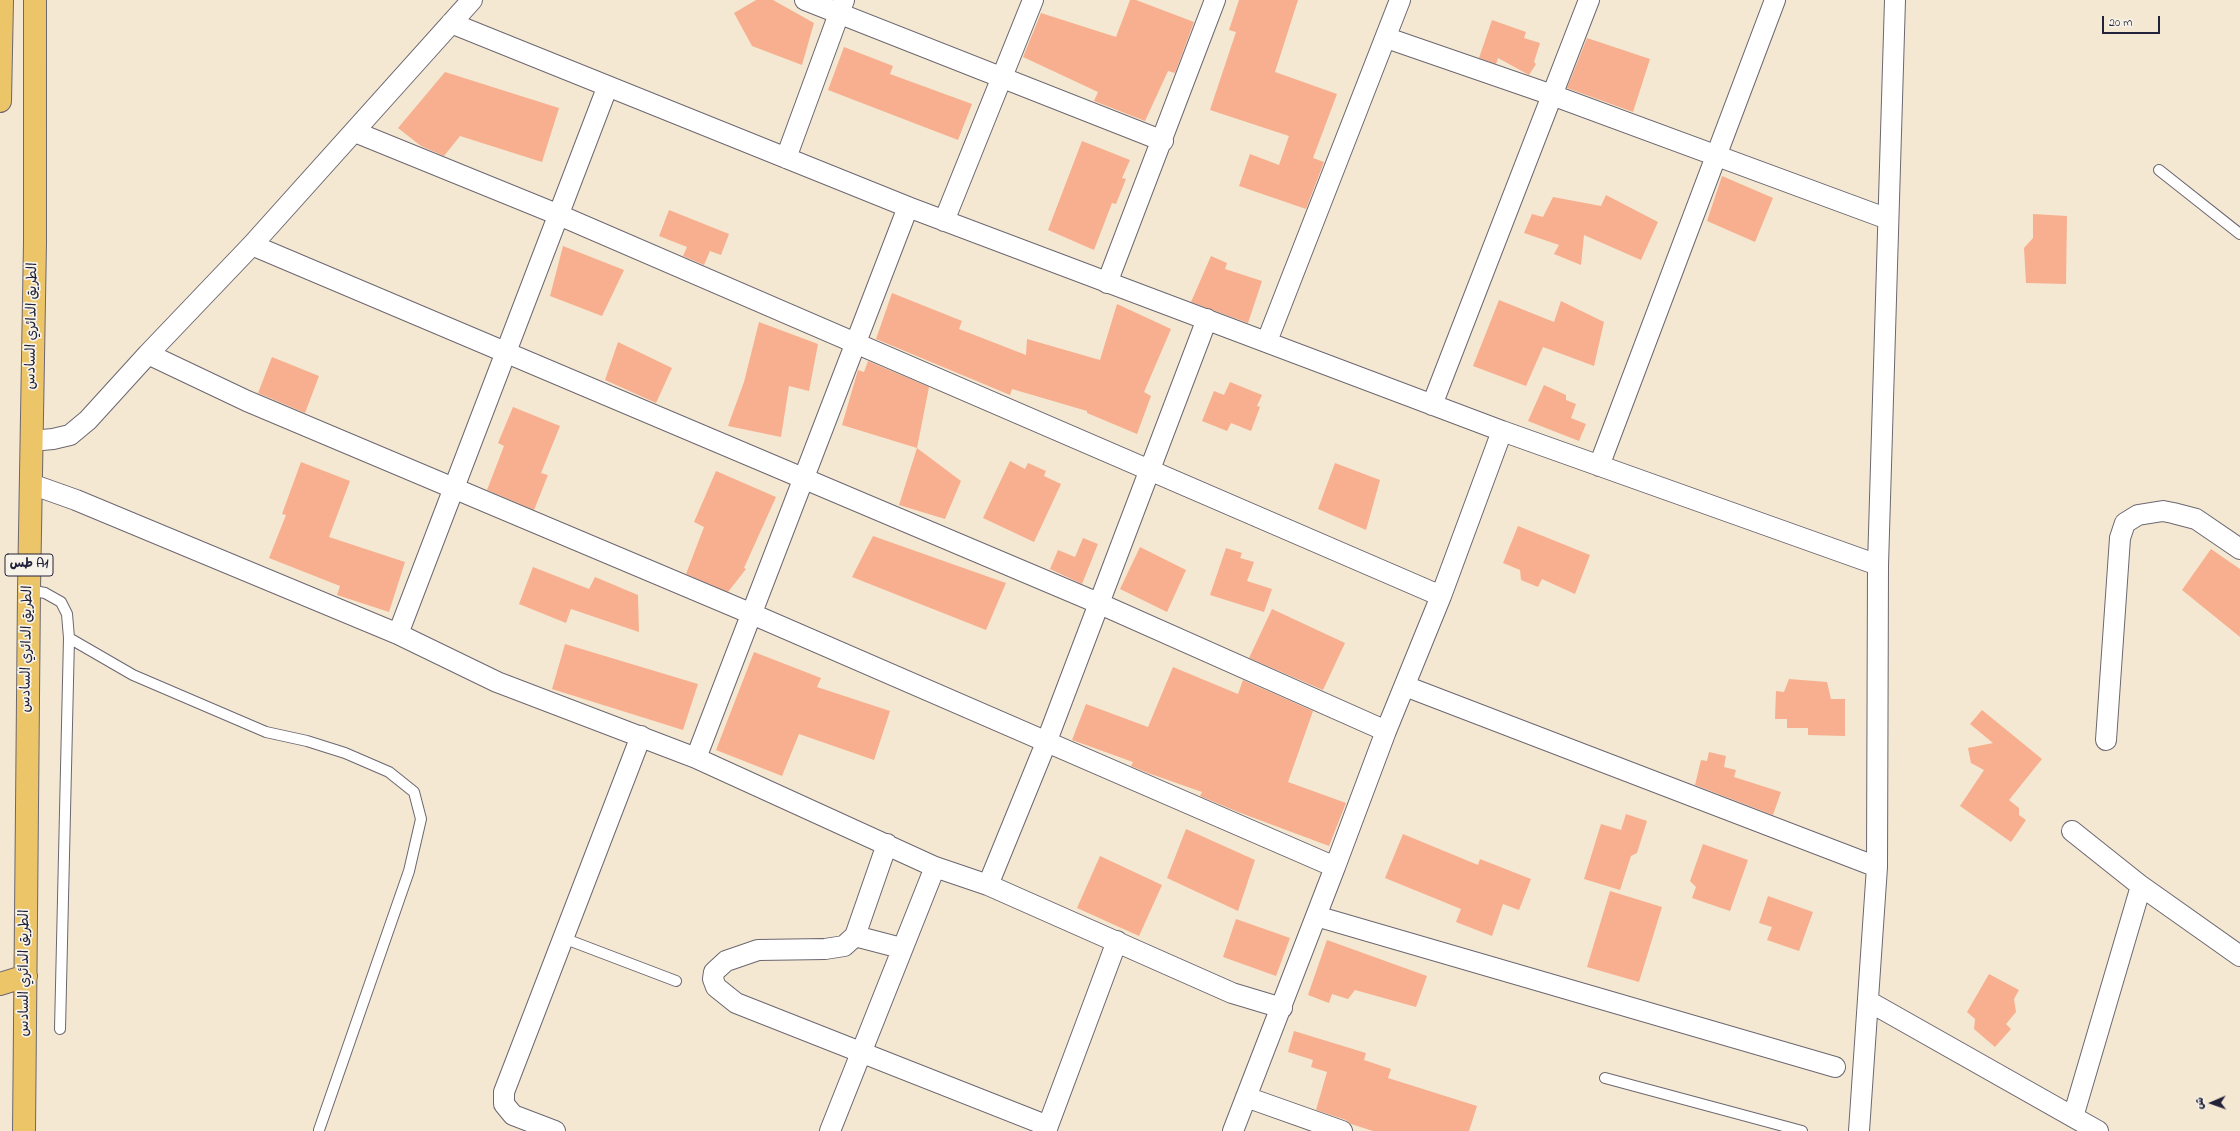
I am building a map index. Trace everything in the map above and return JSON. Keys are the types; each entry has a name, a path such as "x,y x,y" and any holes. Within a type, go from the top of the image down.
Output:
{"highway":[{"path":"0,101 2,0"},
{"name":"الطريق الدائري السادس","path":"24,1131 29,590 35,242 35,0"},
{"path":"0,984 26,976"}],"street":[{"path":"31,441 52,439 70,435 88,420 355,132 472,0"},
{"path":"805,0 841,7 1003,77 1163,141"},
{"path":"944,221 1033,0"},
{"path":"1108,283 1163,141 1215,0"},
{"path":"1267,341 1387,38 1400,0"},
{"path":"1432,405 1589,0"},
{"path":"1599,466 1775,0"},
{"path":"1859,1131 1877,867 1878,565 1895,0"},
{"path":"786,158 841,7"},
{"path":"451,23 607,88 944,221 1108,283 1207,318 1502,431 1878,565"},
{"path":"1387,38 1552,95 1888,219"},
{"path":"398,634 453,488 507,353 607,88"},
{"path":"355,132 559,215 1441,596"},
{"path":"696,758 908,207"},
{"path":"252,244 1098,603 1386,731"},
{"path":"988,885 1046,743 1207,318"},
{"path":"148,354 247,400 752,614 1046,743 1335,867"},
{"path":"1233,1131 1282,1008 1386,731 1441,596 1502,431"},
{"path":"31,484 398,634 497,682 696,758 935,867 988,885 1232,993 1282,1008"},
{"path":"2106,740 2120,538 2125,523 2138,515 2163,511 2173,513 2196,519 2240,549"},
{"path":"1405,686 1877,867"},
{"path":"555,1131 513,1115 504,1104 504,1092 640,736"},
{"path":"2072,831 2141,886 2240,956"},
{"path":"887,844 855,936 844,946 825,949 758,950 726,961 714,972 713,979 716,987 736,1003 1047,1128 1117,942"},
{"path":"830,1131 901,948 935,867"},
{"path":"2073,1117 2141,886"},
{"path":"1316,916 1835,1067"},
{"path":"855,936 901,948"},
{"path":"1868,1001 2098,1131"},
{"path":"1246,1098 1342,1131"}],"lane":[{"path":"2159,170 2240,234"},
{"path":"29,590 45,593 61,602 67,614 69,638 60,1029"},
{"path":"69,638 133,675 266,732 307,741 345,753 389,772 414,792 421,819 409,871 319,1130"},
{"path":"563,938 676,981"},
{"path":"1605,1078 1802,1131"}],"building":[{"path":"756,0 773,0 814,23 802,65 752,46 734,13"},
{"path":"1130,0 1136,0 1194,22 1175,73 1168,71 1145,121 1094,101 1098,92 1023,57 1041,13 1116,37"},
{"path":"1239,0 1298,0 1275,72 1337,94 1313,158 1324,162 1306,209 1239,186 1250,154 1279,165 1289,136 1210,110 1236,32 1229,30"},
{"path":"1492,20 1526,32 1524,38 1540,43 1534,62 1536,64 1529,75 1498,58 1496,64 1479,58"},
{"path":"1587,38 1650,59 1633,112 1567,88"},
{"path":"844,47 893,66 890,74 972,104 958,140 828,90"},
{"path":"445,72 559,108 542,162 460,136 444,156 421,146 398,128"},
{"path":"1082,141 1130,160 1122,178 1126,179 1116,204 1112,203 1094,250 1048,230"},
{"path":"1722,176 1773,198 1755,242 1707,221"},
{"path":"1606,195 1658,222 1641,260 1584,235 1581,265 1554,254 1559,245 1524,233 1532,214 1543,217 1553,197 1601,206"},
{"path":"669,210 729,234 721,255 710,251 704,265 683,256 687,247 659,236"},
{"path":"2033,214 2067,216 2066,284 2026,283 2024,248 2033,238"},
{"path":"563,246 624,270 602,316 550,296"},
{"path":"1211,256 1227,263 1225,269 1262,281 1248,323 1191,302"},
{"path":"892,293 962,321 959,329 1026,355 1027,339 1100,360 1117,304 1171,329 1144,392 1151,396 1137,434 1087,413 1087,411 1012,389 1010,395 876,339"},
{"path":"1499,300 1554,322 1561,301 1604,322 1594,366 1543,347 1526,386 1473,366"},
{"path":"759,322 818,344 809,391 789,386 781,437 728,426 744,382"},
{"path":"618,342 672,368 656,403 605,380"},
{"path":"272,357 319,376 305,413 258,393"},
{"path":"868,361 929,387 917,448 842,425 858,370 864,372"},
{"path":"1230,382 1262,395 1257,406 1260,407 1251,431 1231,423 1227,431 1202,421 1214,391 1224,395"},
{"path":"1544,385 1566,395 1566,400 1576,404 1571,418 1586,424 1579,441 1528,421"},
{"path":"513,407 560,426 541,473 548,475 534,510 487,490 504,446 498,443"},
{"path":"917,448 961,481 945,519 899,505"},
{"path":"1010,461 1025,469 1028,463 1046,471 1044,476 1061,484 1034,542 983,518"},
{"path":"301,462 350,481 329,537 405,562 389,612 337,595 340,586 269,558 286,515 282,514"},
{"path":"1335,463 1380,480 1366,530 1318,509"},
{"path":"716,471 776,497 744,568 746,569 728,592 686,574 704,527 694,522"},
{"path":"1518,526 1590,555 1575,594 1542,579 1538,587 1521,580 1520,570 1503,563"},
{"path":"873,536 1006,583 986,630 852,577"},
{"path":"1083,538 1098,544 1082,584 1050,569 1058,550 1075,557"},
{"path":"1140,547 1186,570 1167,612 1120,589"},
{"path":"1226,548 1242,553 1240,558 1254,562 1247,581 1272,589 1264,612 1210,595"},
{"path":"2211,549 2240,569 2240,637 2182,590"},
{"path":"533,567 589,589 595,577 638,595 639,632 571,609 566,623 519,604"},
{"path":"1272,609 1345,643 1323,690 1249,658"},
{"path":"565,644 698,684 683,730 552,689"},
{"path":"754,652 821,678 817,687 890,711 874,760 799,734 782,776 716,750"},
{"path":"1173,667 1238,694 1243,680 1313,711 1288,782 1346,803 1329,846 1238,812 1200,796 1202,792 1131,766 1133,762 1072,740 1086,704 1148,727"},
{"path":"1789,679 1827,682 1831,699 1845,699 1845,736 1808,735 1808,728 1787,728 1787,719 1775,719 1776,691 1784,692"},
{"path":"1982,710 2042,759 2009,800 2019,808 2019,815 2026,820 2011,842 1960,806 1984,770 1971,763 1968,748 1993,743 1970,724"},
{"path":"1709,752 1726,756 1724,767 1736,770 1734,777 1781,792 1773,815 1695,785 1701,760 1707,761"},
{"path":"1626,814 1647,821 1637,853 1631,856 1620,890 1584,879 1601,824 1621,830"},
{"path":"1186,829 1255,860 1238,911 1167,878"},
{"path":"1403,834 1478,865 1480,859 1531,879 1519,910 1503,904 1492,936 1456,922 1461,909 1385,878"},
{"path":"1703,844 1748,860 1730,911 1692,898 1696,887 1690,881"},
{"path":"1100,856 1162,885 1139,936 1077,908"},
{"path":"1610,891 1662,907 1639,982 1587,967"},
{"path":"1768,896 1813,912 1799,951 1767,940 1772,927 1759,923"},
{"path":"1236,919 1290,938 1276,976 1223,957"},
{"path":"1327,940 1427,976 1416,1007 1355,990 1348,999 1332,994 1329,1003 1308,995"},
{"path":"1989,974 2019,990 2014,999 2016,1012 2006,1024 2011,1029 1995,1047 1974,1029 1975,1019 1967,1012"},
{"path":"1294,1031 1366,1053 1364,1060 1391,1069 1388,1078 1477,1106 1469,1131 1373,1131 1316,1110 1327,1072 1311,1067 1313,1060 1288,1052"}]}
